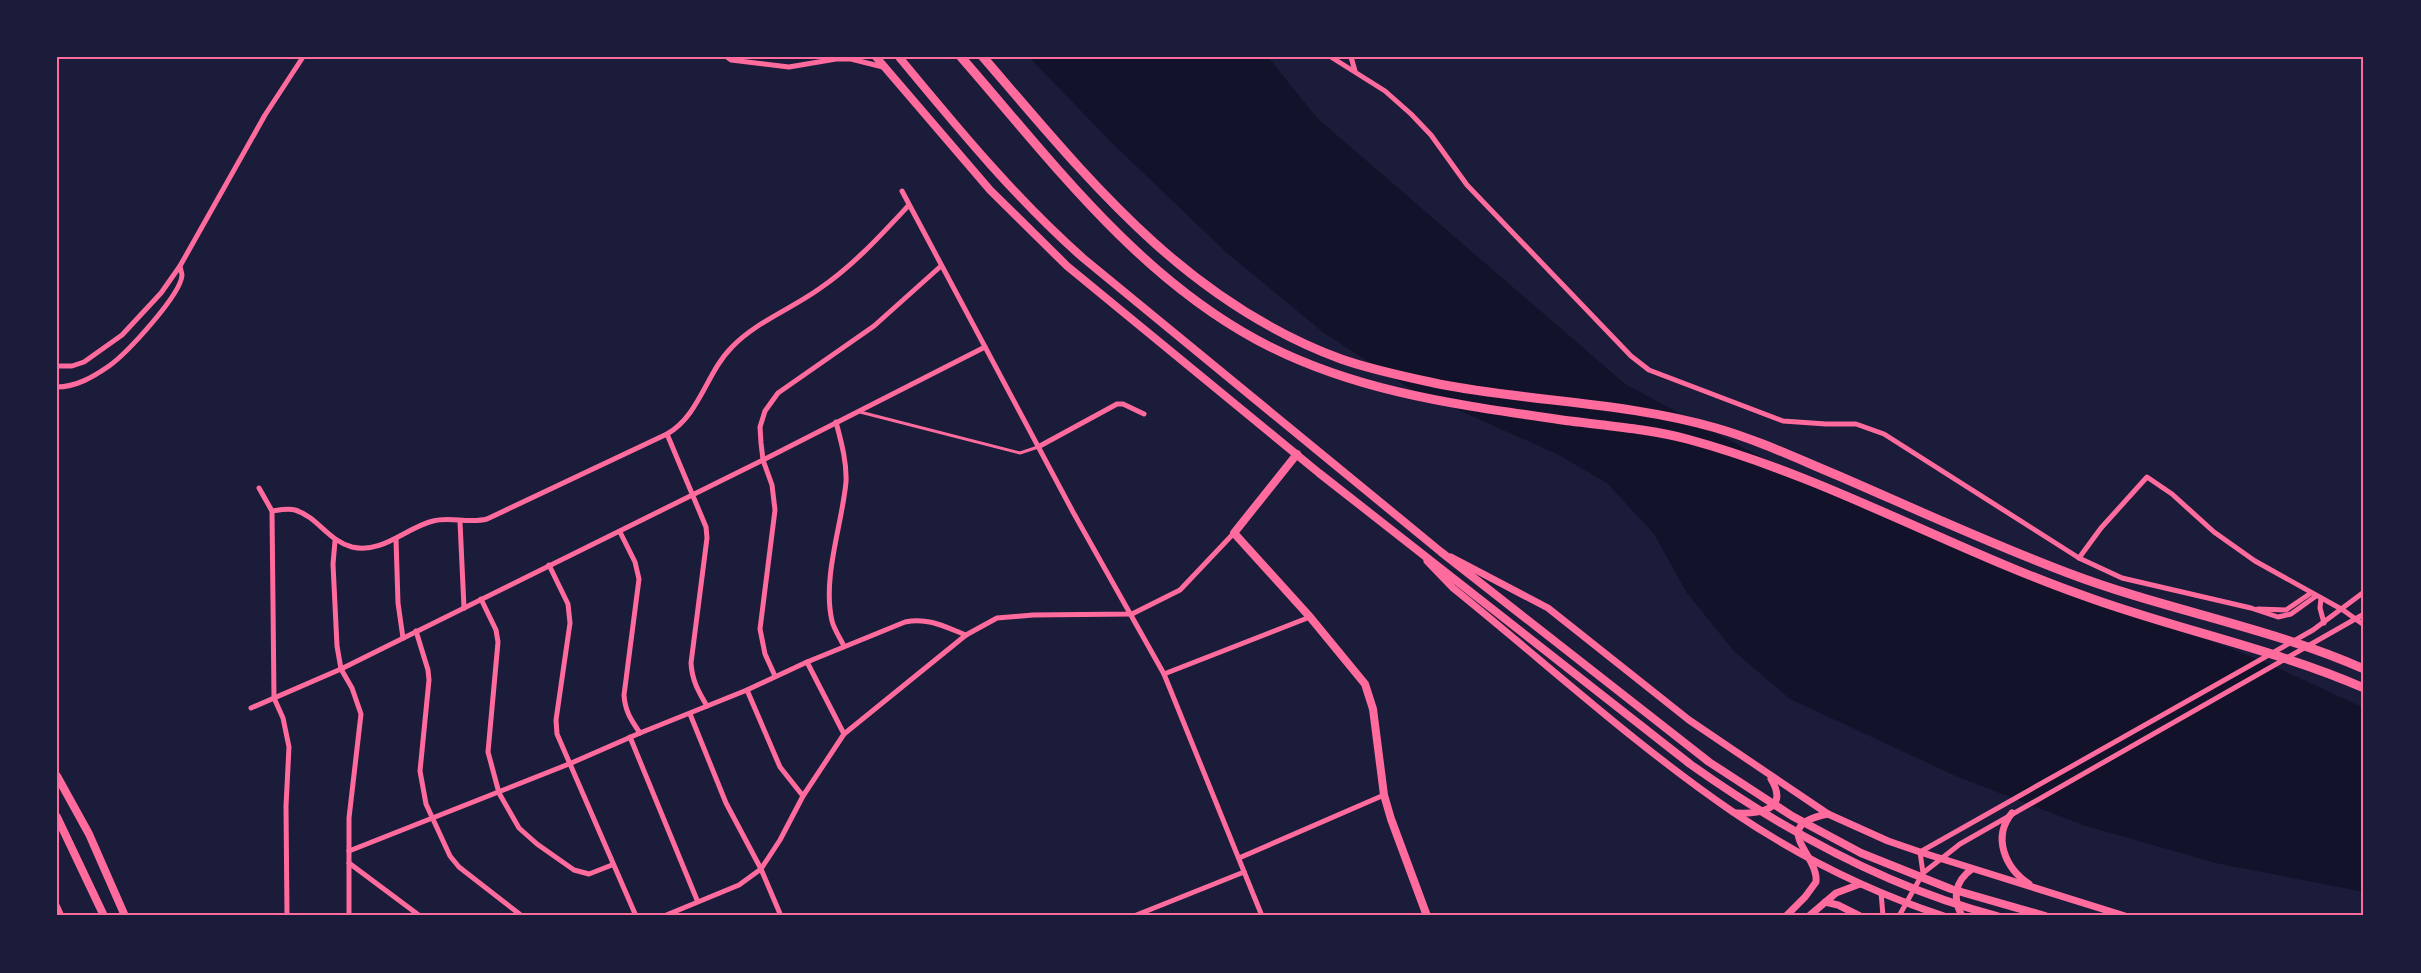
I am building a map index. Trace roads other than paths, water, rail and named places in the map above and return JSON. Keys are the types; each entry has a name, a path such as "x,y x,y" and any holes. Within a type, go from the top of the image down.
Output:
{"highway":[{"path":"961,57 1116,233 1167,280 1257,340 1314,366 1397,393 1500,411 1666,434 1747,458 1839,493 1998,562 2093,599 2304,664 2364,688"},
{"path":"983,57 1094,185 1151,241 1212,290 1266,323 1319,350 1345,361 1442,384 1665,416 1713,427 1772,448 2091,582 2327,653 2364,669"}],"main road":[{"path":"876,57 990,190 1067,266 1422,554 1690,764 1774,820 1874,872 1948,901 1997,916"},
{"path":"899,57 961,133 1051,230 1145,311 1322,452 1441,552 1709,762 1792,816 1861,853 1913,875 1988,901 2045,916"},
{"path":"1297,454 1234,533 1360,675 1370,694 1384,795 1427,916"},
{"path":"57,776 89,834 125,916"},
{"path":"57,817 104,916"}],"street":[{"path":"57,366 72,366 84,362 122,335 148,308 180,266 265,115 303,57"},
{"path":"728,57 731,60 789,66 849,58 885,68"},
{"path":"1331,57 1385,91 1411,114 1431,135 1467,185 1631,356 1649,370 1783,421 1857,424 1884,434 2079,558 2122,578 2251,608 2283,611 2316,596"},
{"path":"1351,57 1354,71"},
{"path":"902,191 1072,512 1132,614 1164,674 1262,916"},
{"path":"272,511 293,509 308,516 335,541 363,548 379,546 431,521 443,519 471,522 487,519 667,434 689,414 731,347 743,337 819,290 845,269 909,205"},
{"path":"57,387 68,387 95,375 111,365 130,348 173,295 182,275 180,266"},
{"path":"775,676 765,654 760,629 775,510 772,485 763,460 760,427 765,411 778,393 874,326 941,266"},
{"path":"251,708 341,669 620,532 985,347"},
{"path":"1038,447 1117,404 1124,404 1144,414"},
{"path":"836,422 843,449 846,481 832,570 830,609 833,623 844,646"},
{"path":"667,434 706,527 707,538 692,669 696,688 707,706"},
{"path":"2079,558 2101,528 2147,477 2172,494 2234,547 2278,576 2343,610 2364,625"},
{"path":"260,488 272,511 274,698 283,718 289,747 286,806 287,916"},
{"path":"460,522 464,608"},
{"path":"620,532 635,562 639,579 624,695 630,718 640,733"},
{"path":"664,916 697,900 739,885 761,869 780,840 803,796 844,734 966,635 997,618 1132,614 1180,590 1234,533"},
{"path":"396,539 398,603 403,638"},
{"path":"335,541 335,599 341,669 352,688 361,714 349,818 349,916"},
{"path":"1441,552 1548,608 1689,720 1828,814 1869,833 1940,859 2125,916"},
{"path":"1422,554 1453,588 1672,768 1734,813 1860,884 1944,916"},
{"path":"549,565 568,603 570,623 556,720 557,734 636,916"},
{"path":"1920,852 2313,630 2343,610 2364,592"},
{"path":"2316,596 2324,623"},
{"path":"481,599 496,630 498,642 488,752 500,793 519,828 574,870 589,874 612,865"},
{"path":"1899,916 1908,904 1923,873 1960,844 2364,614"},
{"path":"1164,674 1310,617"},
{"path":"349,851 500,793 905,622 929,620 966,635"},
{"path":"416,631 428,670 420,771 421,787 450,856 459,867 522,916"},
{"path":"807,662 844,734"},
{"path":"747,690 780,767 803,796"},
{"path":"690,714 726,803 761,869 781,916"},
{"path":"630,737 697,900"},
{"path":"1734,813 1761,813 1773,804 1776,788 1767,774"},
{"path":"1239,858 1384,795"},
{"path":"2012,813 2004,827 2004,851 2014,873 2036,889"},
{"path":"1786,916 1816,882 1815,869 1805,854 1800,840 1801,827 1812,817 1828,814"},
{"path":"1920,852 1923,873"},
{"path":"349,863 420,916"},
{"path":"1962,916 1956,903 1956,892 1964,875 1972,869"},
{"path":"1134,916 1244,872"},
{"path":"1809,916 1836,893 1860,884"},
{"path":"1881,892 1883,916"},
{"path":"1825,902 1838,905 1860,916"},
{"path":"57,905 62,916"}],"lane":[{"path":"856,411 1020,453 1038,447"}]}
